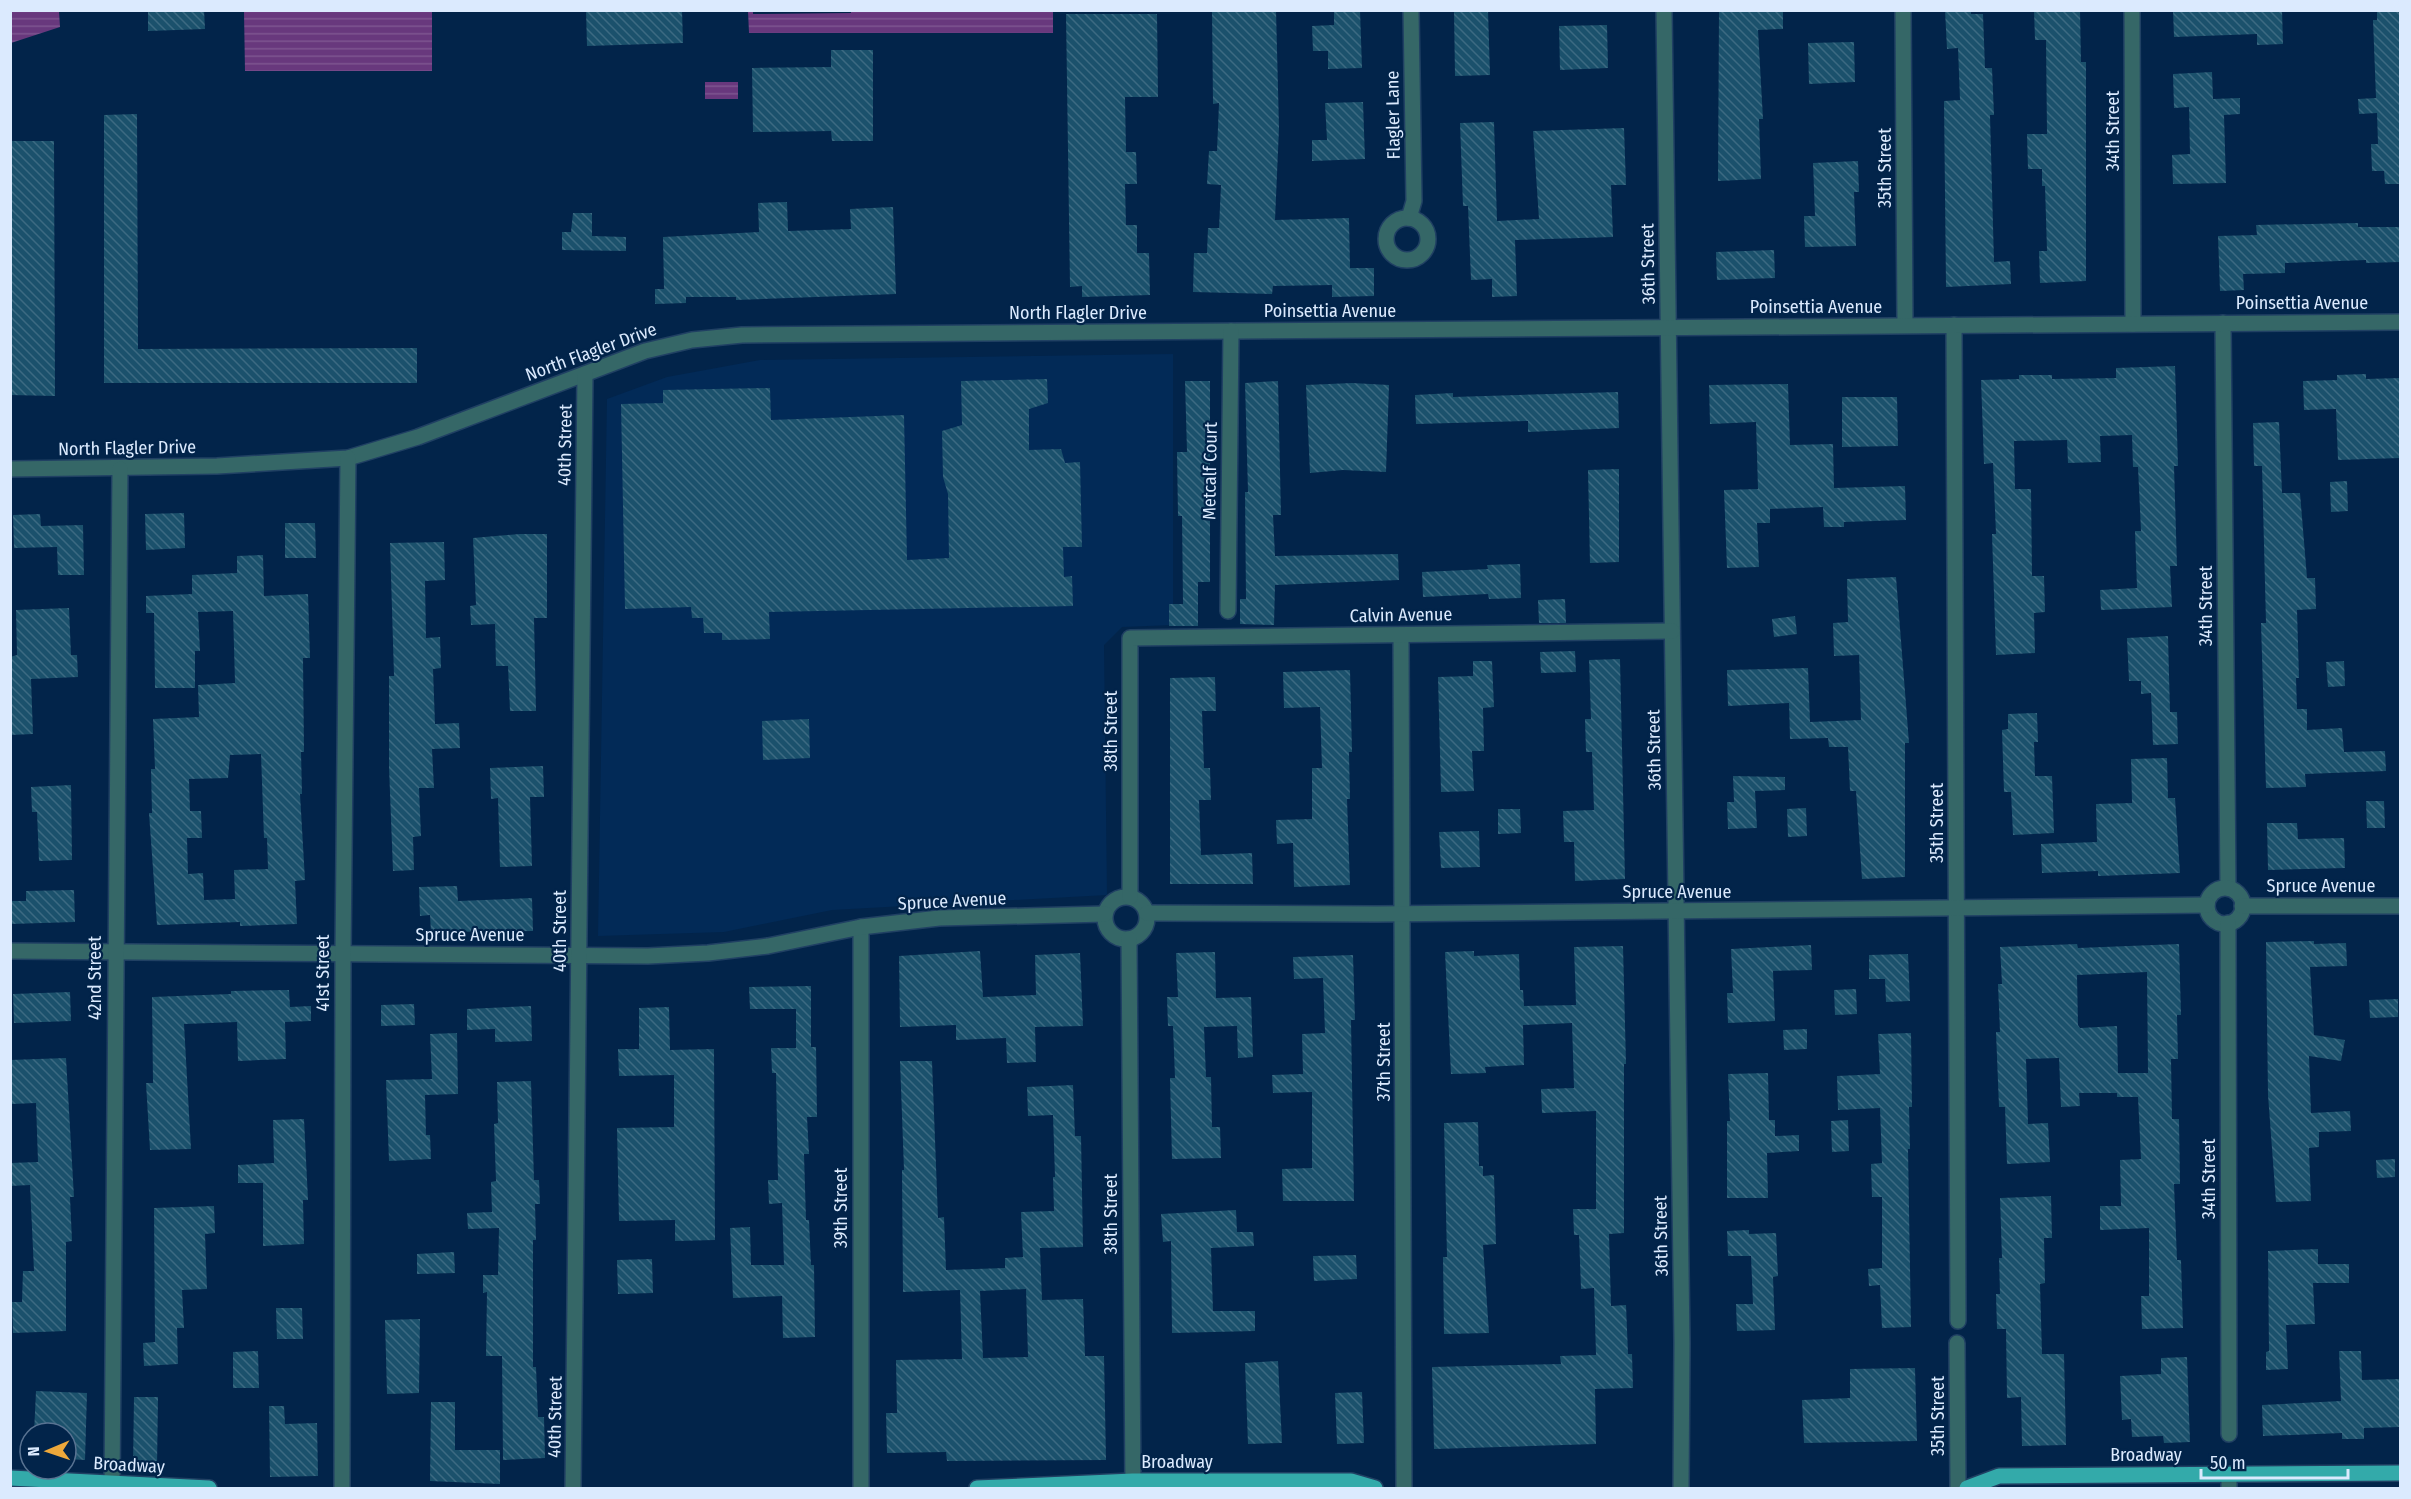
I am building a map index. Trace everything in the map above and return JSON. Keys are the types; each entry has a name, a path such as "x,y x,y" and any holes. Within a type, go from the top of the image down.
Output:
{"main road":[{"name":"Broadway","path":"1967,1488 1999,1476 2229,1481 2400,1473"},
{"name":"Broadway","path":"10,1479 112,1486 209,1488"},
{"name":"Broadway","path":"977,1488 1351,1481 1375,1488"}],"street":[{"name":"Flagler Lane","path":"1409,218 1414,201 1411,10"},
{"name":"36th Street","path":"1664,10 1682,1343 1681,1488"},
{"name":"35th Street","path":"1903,10 1905,326"},
{"name":"34th Street","path":"2132,10 2133,324"},
{"name":"Poinsettia Avenue","path":"1231,331 2400,321"},
{"name":"34th Street","path":"2223,323 2228,888"},
{"name":"35th Street","path":"1954,325 1958,1321"},
{"name":"North Flagler Drive","path":"10,469 120,469 348,458 418,437 645,351 692,340 742,335 1231,331"},
{"name":"Metcalf Court","path":"1228,611 1231,331"},
{"name":"40th Street","path":"573,1488 585,374"},
{"name":"41st Street","path":"342,1488 343,954 348,458"},
{"name":"42nd Street","path":"112,1486 114,952 120,469"},
{"name":"Calvin Avenue","path":"1130,638 1672,631"},
{"name":"37th Street","path":"1401,635 1404,1488"},
{"name":"38th Street","path":"1130,638 1130,897"},
{"path":"2228,888 2238,894 2242,906 2238,917 2228,923 2213,919 2207,905 2213,892 2228,888"},
{"path":"1130,897 1141,902 1147,913 1146,927 1136,937 1129,939 1122,939 1111,933 1105,921 1105,914 1112,902 1130,897"},
{"name":"Spruce Avenue","path":"1147,913 1675,912 2207,905"},
{"name":"Spruce Avenue","path":"2242,906 2400,906"},
{"name":"Spruce Avenue","path":"10,951 579,956 708,953 768,946 861,927 939,918 1105,914"},
{"name":"34th Street","path":"2228,923 2229,1434"},
{"name":"39th Street","path":"861,927 861,1488"},
{"name":"38th Street","path":"1129,939 1133,1485"},
{"name":"35th Street","path":"1957,1343 1958,1488"}],"shaded area":[{"path":"10,11 59,11 60,27 11,43"},
{"path":"244,11 432,11 432,71 245,71"},
{"path":"748,11 1053,11 1053,33 749,33"},
{"path":"705,82 738,82 738,99 705,99"},
{"path":"1173,354 1173,625 1122,627 1104,645 1107,895 832,910 724,932 598,936 607,399 667,377 760,360"}],"pier":[{"path":"851,10 851,13 753,14 753,11"}],"building":[{"path":"148,10 204,10 205,29 148,31"},
{"path":"586,10 682,10 683,43 587,46"},
{"path":"1212,10 1276,10 1279,128 1275,220 1349,218 1350,268 1374,268 1374,296 1332,297 1332,285 1273,286 1272,294 1193,292 1194,253 1207,253 1208,228 1219,228 1221,185 1207,184 1209,151 1217,151 1219,103 1213,104"},
{"path":"1334,10 1360,10 1362,68 1328,69 1328,51 1313,51 1312,26 1334,25"},
{"path":"1454,10 1488,10 1490,75 1455,76"},
{"path":"1719,10 1783,10 1783,29 1758,30 1763,119 1759,119 1761,179 1718,181"},
{"path":"1945,10 1971,10 1971,14 1983,14 1985,68 1992,68 1994,115 1990,115 1994,262 2010,261 2011,284 1946,287 1944,101 1960,100 1958,48 1947,49"},
{"path":"2034,10 2080,10 2081,62 2086,62 2086,281 2040,283 2039,251 2047,251 2045,186 2042,186 2042,169 2028,169 2027,134 2047,134 2046,40 2035,40"},
{"path":"2173,10 2282,10 2283,44 2257,45 2257,34 2174,37"},
{"path":"2377,10 2400,10 2400,184 2385,184 2384,171 2372,171 2371,144 2378,144 2377,113 2359,114 2358,99 2376,98 2373,20 2377,20"},
{"path":"1066,14 1157,14 1158,97 1125,97 1126,152 1136,152 1137,184 1125,184 1126,225 1137,225 1137,253 1149,253 1150,295 1082,297 1082,286 1070,287"},
{"path":"1607,25 1608,68 1560,70 1559,26"},
{"path":"1854,42 1855,82 1809,84 1808,43"},
{"path":"831,50 873,50 873,141 832,141 831,131 753,132 752,68 831,67"},
{"path":"2212,72 2213,99 2240,98 2240,114 2224,115 2226,183 2173,184 2172,155 2190,154 2189,107 2174,108 2173,74"},
{"path":"1363,102 1365,159 1312,161 1312,140 1327,140 1325,103"},
{"path":"137,114 138,349 417,348 417,383 104,383 104,115"},
{"path":"1494,122 1497,221 1539,219 1533,131 1624,128 1626,185 1611,185 1613,237 1515,240 1517,296 1492,297 1492,279 1471,280 1468,206 1463,206 1460,123"},
{"path":"10,141 54,141 55,396 10,395"},
{"path":"1858,161 1859,192 1854,192 1856,246 1805,247 1804,216 1815,216 1813,163"},
{"path":"787,202 788,231 851,229 850,209 893,207 896,294 736,300 736,297 686,297 686,303 655,304 655,289 664,289 663,237 759,232 758,203"},
{"path":"573,213 592,213 592,236 626,237 626,251 562,250 562,232 571,232"},
{"path":"2358,223 2358,227 2400,227 2400,262 2366,263 2366,260 2285,263 2285,273 2243,274 2244,290 2220,291 2218,236 2257,235 2256,225"},
{"path":"1774,250 1775,278 1717,280 1716,252"},
{"path":"2175,366 2178,466 2174,466 2177,566 2170,566 2172,607 2101,610 2100,590 2137,588 2135,531 2141,531 2138,467 2133,467 2132,435 2100,436 2101,462 2068,463 2067,440 2014,441 2015,489 2031,489 2032,576 2044,576 2045,612 2034,613 2035,653 1996,655 1992,534 1996,534 1993,463 1984,464 1981,380 2019,379 2019,375 2052,375 2052,379 2116,378 2116,368"},
{"path":"2366,374 2366,379 2400,378 2400,458 2338,460 2336,409 2304,410 2303,381 2337,380 2337,375"},
{"path":"1047,379 1048,403 1029,409 1029,450 1061,449 1065,463 1080,462 1082,547 1063,547 1064,577 1072,576 1073,606 769,612 770,639 722,640 722,633 704,633 703,618 692,618 691,607 625,609 621,404 663,403 663,390 770,388 771,420 904,415 907,560 949,558 948,494 943,477 942,431 962,425 961,381"},
{"path":"1185,381 1210,381 1210,582 1198,582 1198,626 1169,626 1169,604 1183,604 1182,516 1178,516 1177,452 1187,452"},
{"path":"1278,381 1281,515 1273,515 1275,556 1398,554 1399,580 1275,585 1274,625 1240,624 1240,599 1246,599 1245,492 1248,492 1245,383"},
{"path":"1352,383 1389,385 1386,472 1343,470 1310,473 1306,385"},
{"path":"1788,384 1790,445 1833,444 1834,488 1905,486 1906,520 1844,522 1844,527 1824,527 1823,507 1770,509 1770,523 1757,523 1759,567 1727,568 1724,490 1758,489 1756,422 1710,424 1709,385"},
{"path":"1618,392 1619,428 1528,432 1528,421 1416,424 1415,395 1453,393 1453,397"},
{"path":"1842,397 1897,397 1898,446 1842,447"},
{"path":"2279,422 2282,493 2300,493 2307,578 2315,578 2316,609 2297,610 2299,678 2296,678 2297,709 2307,709 2307,730 2342,728 2344,752 2385,751 2386,771 2305,774 2306,787 2266,788 2261,623 2266,623 2262,466 2254,466 2253,423"},
{"path":"1619,469 1619,562 1590,563 1588,470"},
{"path":"2347,481 2348,511 2331,512 2330,482"},
{"path":"184,513 185,548 146,550 145,514"},
{"path":"40,514 41,526 83,525 84,575 58,575 57,547 14,548 13,515"},
{"path":"285,523 315,523 316,558 285,558"},
{"path":"547,534 547,618 534,618 536,711 510,711 508,666 496,666 495,624 471,625 470,606 476,605 473,538"},
{"path":"444,542 445,580 425,581 426,638 440,637 441,668 433,669 435,724 459,723 460,748 432,749 434,788 419,788 421,836 413,837 414,870 393,871 389,767 389,676 394,676 390,543"},
{"path":"263,555 264,596 308,594 310,658 303,658 304,752 301,752 302,794 300,794 305,880 295,881 297,924 240,926 240,922 157,925 149,813 152,813 151,769 155,769 153,719 199,717 198,685 235,683 233,611 198,612 200,651 195,651 195,688 155,688 154,613 146,613 146,596 192,594 192,575 237,573 237,556","holes":["261,754 264,838 267,838 268,869 234,870 235,899 204,900 203,873 188,874 187,838 202,838 201,811 190,811 189,779 228,778 230,755"]},
{"path":"1520,564 1521,598 1489,599 1488,594 1423,597 1422,572 1488,569 1487,565"},
{"path":"1896,577 1909,743 1905,743 1905,877 1862,879 1856,791 1850,791 1848,747 1829,747 1828,738 1790,739 1789,703 1728,706 1727,670 1808,668 1810,722 1861,720 1859,655 1834,656 1833,623 1848,622 1847,579"},
{"path":"1565,599 1566,623 1539,623 1538,600"},
{"path":"69,608 71,655 77,655 78,677 31,679 33,734 10,735 10,657 17,655 16,610"},
{"path":"1795,616 1797,634 1774,637 1772,619"},
{"path":"2168,636 2170,712 2177,712 2178,744 2153,745 2151,693 2141,694 2141,681 2129,681 2127,638"},
{"path":"1575,651 1576,672 1541,673 1540,652"},
{"path":"1620,659 1625,879 1575,881 1574,842 1564,842 1563,811 1594,810 1592,752 1586,752 1585,719 1591,719 1589,660"},
{"path":"1473,661 1492,661 1494,707 1483,708 1484,751 1472,751 1474,791 1441,792 1438,677 1473,676"},
{"path":"2344,661 2345,686 2328,687 2326,662"},
{"path":"1350,670 1352,752 1349,752 1350,799 1347,799 1350,885 1294,887 1293,843 1277,844 1276,820 1312,819 1312,768 1322,768 1320,707 1284,708 1283,672"},
{"path":"1215,677 1216,711 1202,711 1204,768 1210,768 1211,800 1199,800 1201,855 1252,853 1253,884 1170,884 1170,678"},
{"path":"2037,713 2038,742 2034,742 2035,776 2052,776 2054,833 2013,835 2011,792 2004,792 2002,730 2008,729 2008,714"},
{"path":"809,719 810,758 763,760 762,721"},
{"path":"2167,758 2168,798 2175,798 2180,873 2098,876 2098,871 2042,873 2041,844 2097,842 2096,804 2132,803 2131,759"},
{"path":"543,766 544,797 530,797 532,866 500,867 498,798 491,799 490,768"},
{"path":"1733,776 1785,777 1785,790 1755,791 1757,828 1728,829 1727,802 1734,802"},
{"path":"71,785 72,860 39,861 37,812 32,812 31,787"},
{"path":"2366,801 2384,801 2385,828 2367,828"},
{"path":"1806,808 1807,836 1788,837 1787,809"},
{"path":"1498,809 1520,809 1521,833 1498,834"},
{"path":"2267,823 2297,823 2298,839 2344,838 2345,868 2268,870"},
{"path":"1479,831 1480,867 1441,868 1439,832"},
{"path":"457,886 458,901 532,898 533,931 431,932 430,915 420,916 419,887"},
{"path":"74,890 75,922 11,924 10,901 26,901 26,891"},
{"path":"2314,941 2314,944 2346,943 2347,966 2310,967 2314,1035 2345,1040 2341,1061 2309,1056 2311,1113 2350,1111 2351,1131 2319,1132 2319,1147 2309,1148 2311,1201 2276,1202 2268,1095 2266,942"},
{"path":"2077,944 2078,948 2179,944 2181,1015 2177,1015 2178,1059 2171,1059 2172,1119 2179,1119 2180,1184 2174,1184 2177,1260 2181,1260 2183,1328 2142,1329 2141,1296 2149,1296 2149,1228 2100,1230 2100,1206 2121,1206 2120,1160 2141,1159 2138,1097 2117,1097 2117,1093 2079,1093 2080,1106 2061,1107 2059,1058 2026,1059 2028,1124 2048,1123 2050,1162 2007,1164 2005,1107 1999,1107 1996,1032 2000,1032 1998,984 2002,984 2000,947","holes":["2147,972 2148,1073 2118,1073 2117,1026 2080,1028 2078,1025 2077,975"]},
{"path":"1811,945 1812,970 1773,971 1775,1021 1728,1023 1727,993 1733,993 1731,949"},
{"path":"1623,946 1626,1064 1624,1064 1624,1233 1609,1234 1611,1306 1626,1305 1628,1354 1632,1354 1633,1388 1595,1389 1596,1444 1434,1449 1432,1367 1561,1364 1560,1356 1596,1355 1594,1288 1581,1289 1579,1235 1574,1235 1573,1209 1596,1209 1596,1111 1542,1113 1541,1089 1574,1088 1572,1023 1523,1025 1524,1065 1485,1067 1486,1073 1451,1074 1445,952 1474,951 1474,956 1519,954 1520,990 1523,990 1524,1006 1576,1005 1574,947"},
{"path":"980,951 983,997 1036,995 1035,955 1080,953 1083,1026 1035,1027 1036,1062 1007,1063 1006,1038 956,1040 956,1025 900,1027 899,956"},
{"path":"1215,952 1216,998 1251,997 1253,1057 1238,1058 1237,1026 1204,1027 1206,1077 1211,1077 1212,1127 1220,1127 1221,1158 1172,1159 1170,1078 1175,1078 1173,1026 1168,1026 1167,997 1178,997 1176,953"},
{"path":"1908,954 1910,1001 1886,1002 1885,979 1869,979 1869,955"},
{"path":"1353,955 1355,1020 1351,1020 1354,1201 1283,1201 1282,1169 1312,1168 1312,1092 1273,1093 1272,1075 1303,1074 1302,1034 1325,1033 1323,978 1294,979 1293,957"},
{"path":"811,986 811,1047 816,1047 817,1117 807,1117 809,1154 804,1154 806,1220 809,1220 811,1265 814,1265 815,1337 783,1338 782,1296 733,1298 730,1228 750,1227 751,1265 784,1265 782,1203 769,1204 768,1180 778,1180 776,1073 772,1073 771,1048 796,1048 796,1009 750,1009 749,987"},
{"path":"1856,989 1857,1014 1835,1015 1834,990"},
{"path":"289,990 290,1007 311,1006 311,1021 285,1022 286,1059 238,1061 237,1022 184,1024 191,1149 150,1150 146,1083 153,1083 152,997 231,994 231,991"},
{"path":"70,992 71,1021 14,1023 13,994"},
{"path":"2398,999 2398,1017 2370,1018 2369,1000"},
{"path":"414,1004 415,1025 381,1026 381,1005"},
{"path":"531,1006 532,1041 495,1042 495,1029 467,1030 467,1009"},
{"path":"669,1007 670,1050 714,1049 715,1240 675,1241 675,1220 619,1221 617,1128 674,1127 674,1075 619,1076 618,1049 639,1049 639,1008"},
{"path":"1807,1029 1807,1049 1784,1050 1783,1030"},
{"path":"457,1033 458,1094 425,1095 426,1135 430,1135 431,1159 389,1161 386,1080 432,1079 430,1034"},
{"path":"1911,1033 1912,1107 1909,1107 1910,1149 1908,1149 1911,1327 1882,1328 1880,1285 1869,1286 1868,1269 1882,1268 1882,1197 1872,1197 1871,1164 1882,1163 1880,1108 1838,1110 1837,1076 1880,1074 1878,1034"},
{"path":"66,1058 74,1197 70,1197 72,1241 66,1242 66,1331 13,1333 12,1302 22,1302 23,1271 34,1271 30,1185 10,1186 10,1163 38,1162 36,1103 12,1104 10,1060"},
{"path":"900,1061 932,1061 938,1218 944,1217 946,1270 1005,1268 1005,1258 1023,1257 1021,1212 1054,1211 1053,1115 1028,1116 1027,1087 1073,1085 1075,1136 1081,1136 1083,1247 1040,1248 1042,1300 1083,1299 1085,1356 1104,1356 1106,1460 947,1461 946,1452 887,1453 886,1413 897,1413 896,1360 962,1359 960,1290 903,1292 902,1170 904,1170","holes":["1026,1289 1028,1357 983,1358 980,1291"]},
{"path":"1768,1073 1769,1120 1775,1120 1775,1136 1799,1135 1799,1151 1767,1153 1768,1198 1727,1198 1727,1121 1730,1121 1728,1074"},
{"path":"531,1081 534,1180 539,1180 540,1204 535,1204 536,1240 533,1240 533,1367 536,1367 538,1417 544,1417 545,1458 503,1460 502,1356 486,1356 487,1292 483,1293 483,1275 498,1275 499,1228 468,1229 467,1213 492,1212 491,1182 496,1181 494,1124 498,1123 497,1082"},
{"path":"304,1119 308,1200 303,1200 304,1244 263,1246 263,1183 238,1183 238,1165 274,1163 273,1120"},
{"path":"1848,1120 1849,1151 1832,1152 1831,1121"},
{"path":"1478,1122 1479,1166 1483,1166 1483,1176 1494,1175 1496,1244 1483,1245 1489,1333 1444,1334 1443,1257 1447,1257 1444,1123"},
{"path":"2395,1159 2395,1177 2377,1178 2376,1160"},
{"path":"2051,1196 2052,1238 2044,1238 2045,1283 2040,1284 2042,1354 2064,1354 2066,1445 2022,1446 2021,1397 2007,1398 2006,1329 1997,1329 1996,1294 2000,1294 1999,1258 2002,1258 2000,1198"},
{"path":"214,1206 215,1233 205,1234 207,1289 182,1290 184,1328 177,1328 178,1364 144,1366 143,1343 155,1342 154,1208"},
{"path":"1236,1210 1237,1232 1253,1232 1254,1246 1211,1248 1213,1311 1255,1311 1255,1331 1172,1333 1171,1241 1163,1242 1161,1214"},
{"path":"1749,1230 1749,1234 1776,1233 1778,1276 1773,1277 1775,1330 1737,1331 1736,1304 1753,1304 1751,1256 1728,1256 1727,1231"},
{"path":"2318,1249 2318,1264 2349,1264 2349,1283 2313,1283 2315,1324 2286,1325 2288,1369 2266,1370 2266,1352 2269,1351 2268,1251"},
{"path":"454,1252 455,1273 417,1274 417,1254"},
{"path":"1356,1255 1357,1279 1314,1281 1313,1256"},
{"path":"652,1259 653,1293 618,1294 617,1260"},
{"path":"276,1308 302,1308 303,1339 277,1339"},
{"path":"420,1319 419,1393 387,1394 385,1320"},
{"path":"258,1351 259,1388 233,1388 233,1352"},
{"path":"2339,1351 2361,1351 2362,1380 2400,1379 2400,1427 2364,1428 2364,1439 2342,1439 2342,1433 2263,1436 2262,1405 2341,1401"},
{"path":"2187,1357 2190,1442 2164,1443 2163,1436 2132,1437 2131,1419 2122,1420 2120,1376 2161,1374 2161,1358"},
{"path":"1278,1361 1282,1443 1248,1444 1245,1363"},
{"path":"1915,1368 1917,1441 1804,1443 1802,1400 1850,1398 1850,1369"},
{"path":"36,1391 87,1393 85,1460 78,1460 78,1421 35,1421"},
{"path":"1362,1392 1364,1443 1337,1444 1335,1393"},
{"path":"134,1397 158,1397 157,1467 133,1466"},
{"path":"431,1402 455,1402 455,1450 500,1450 500,1484 430,1481"},
{"path":"269,1406 284,1406 285,1424 317,1423 318,1476 270,1477"}]}
